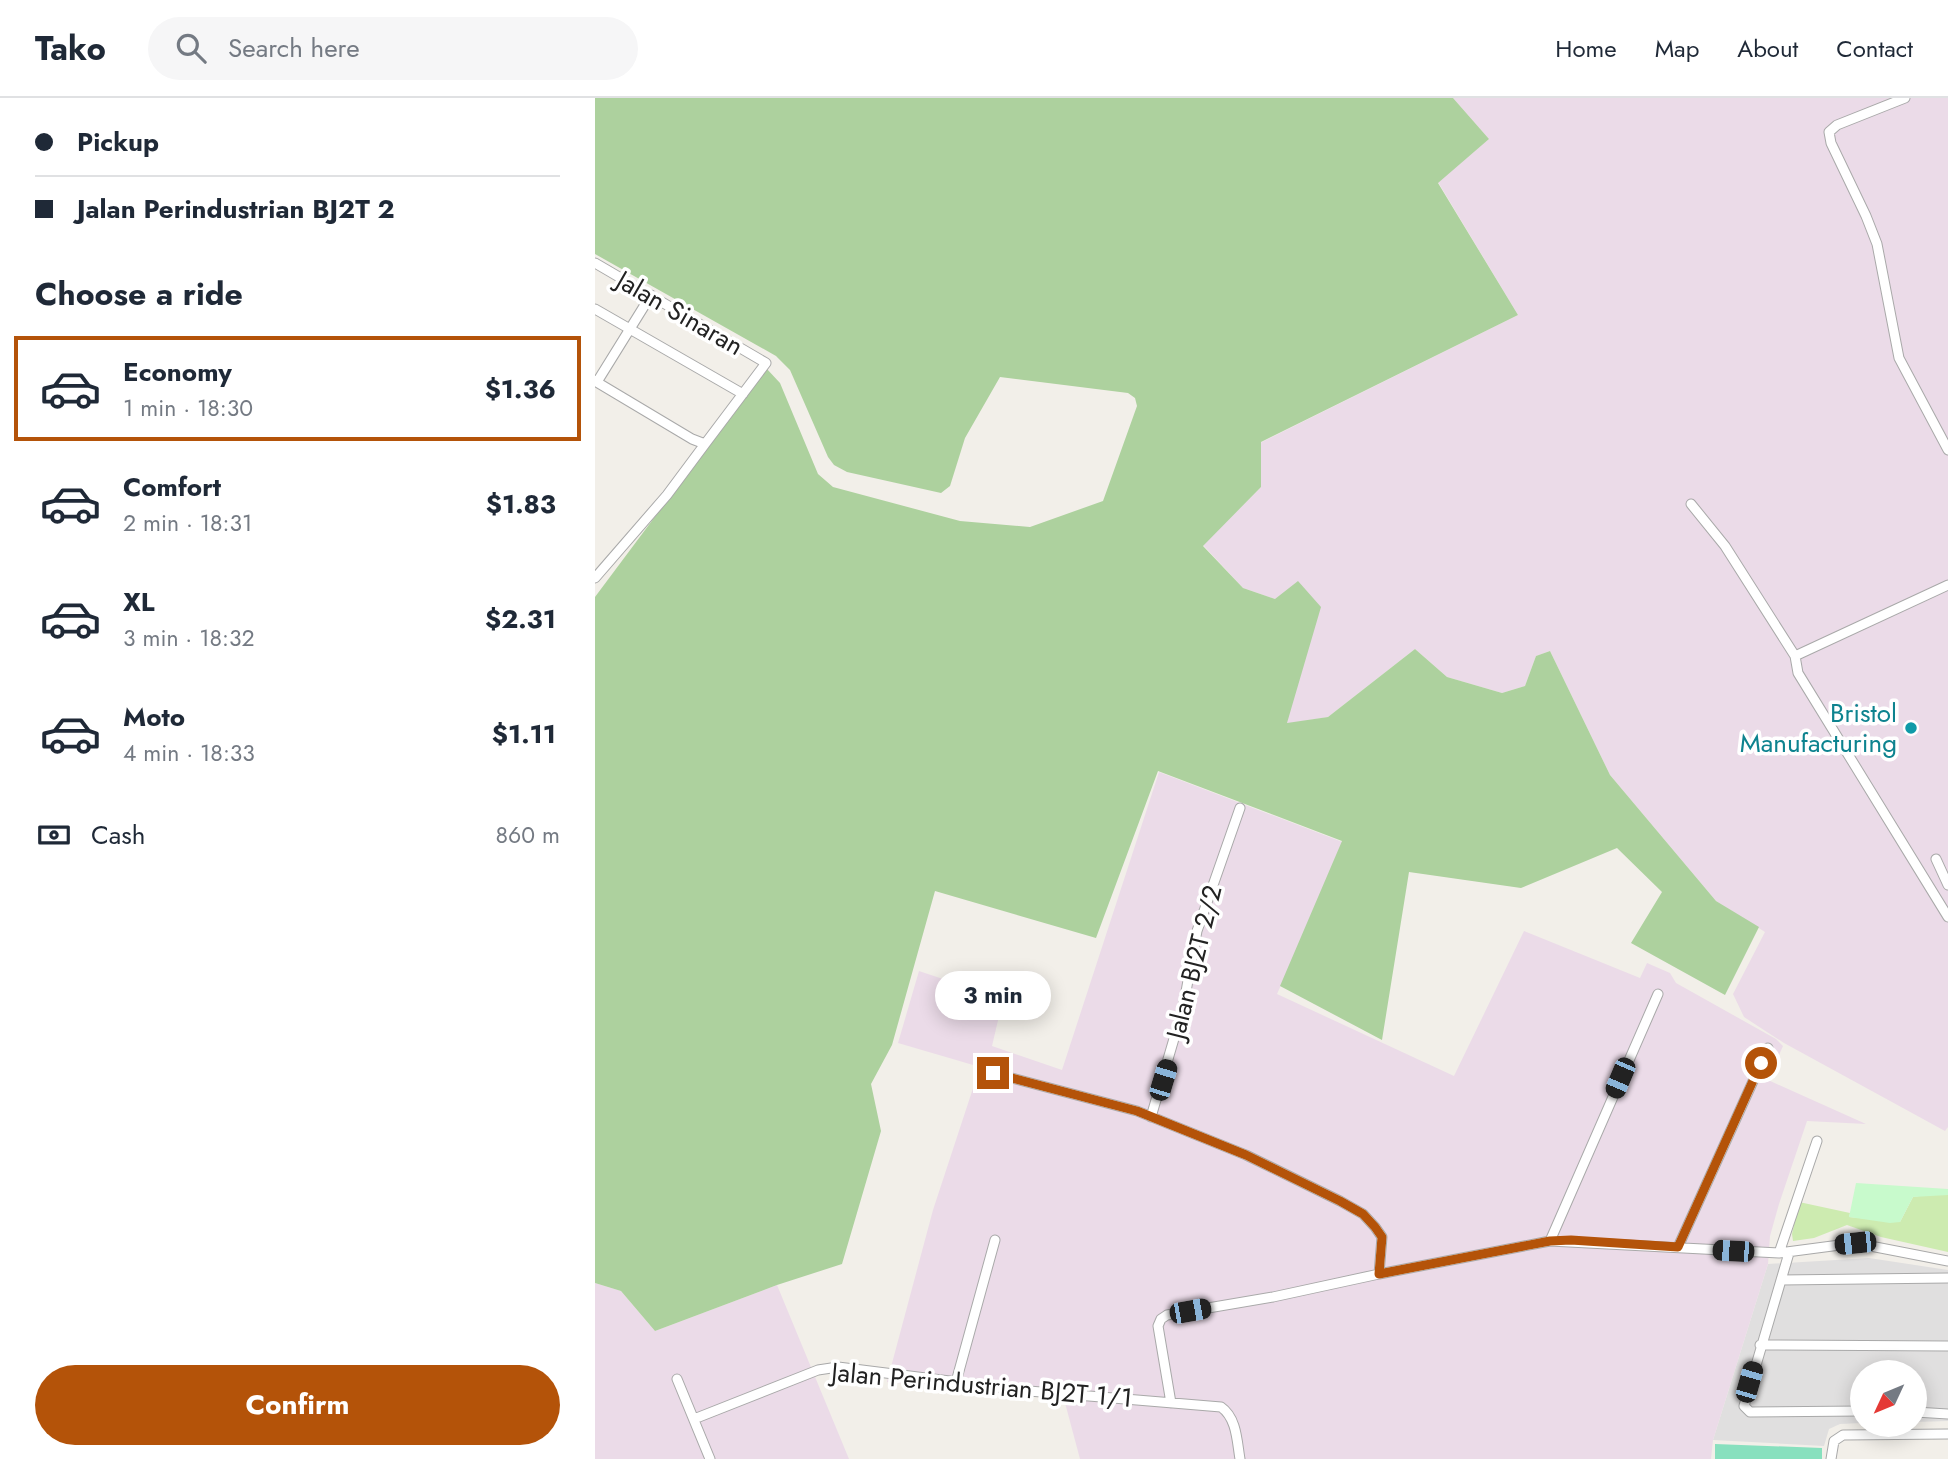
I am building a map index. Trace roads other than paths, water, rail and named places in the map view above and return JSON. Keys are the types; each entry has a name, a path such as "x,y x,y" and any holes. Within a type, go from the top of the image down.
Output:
{"street":[{"path":"1905,98 1837,125 1829,132 1831,144 1877,244 1899,358 1948,450"},
{"name":"Jalan Sinaran","path":"595,262 766,363 743,394"},
{"path":"650,295 596,382 705,444"},
{"path":"595,309 743,394 667,495 595,578"},
{"path":"1691,504 1725,546 1795,656 1798,673 1948,917"},
{"path":"1795,656 1948,585"},
{"name":"Jalan BJ2T 2/2","path":"1151,1117 1183,1008 1197,931 1240,808"},
{"path":"1936,859 1948,885"},
{"path":"1550,1241 1658,994"},
{"path":"1678,1247 1768,1048"},
{"path":"993,1073 1102,1101 1151,1117 1246,1155 1363,1214 1382,1237 1379,1274"},
{"path":"1817,1141 1784,1253 1781,1280 1744,1406 1750,1412 1850,1411"},
{"path":"956,1382 995,1240"},
{"path":"1171,1403 1159,1326 1161,1319 1167,1315 1273,1297 1550,1241 1784,1253 1855,1243 1948,1261"},
{"path":"1781,1280 1948,1278"},
{"path":"1760,1345 1948,1346"},
{"name":"Jalan Perindustrian BJ2T 1/1","path":"694,1419 830,1367 1029,1391 1221,1407 1232,1419 1240,1459"},
{"path":"677,1378 710,1459"},
{"path":"1927,1413 1948,1414"},
{"path":"1831,1459 1834,1441 1843,1434 1948,1434"}],"place":[{"name":"Bristol Manufacturing","path":"1911,728"}]}
